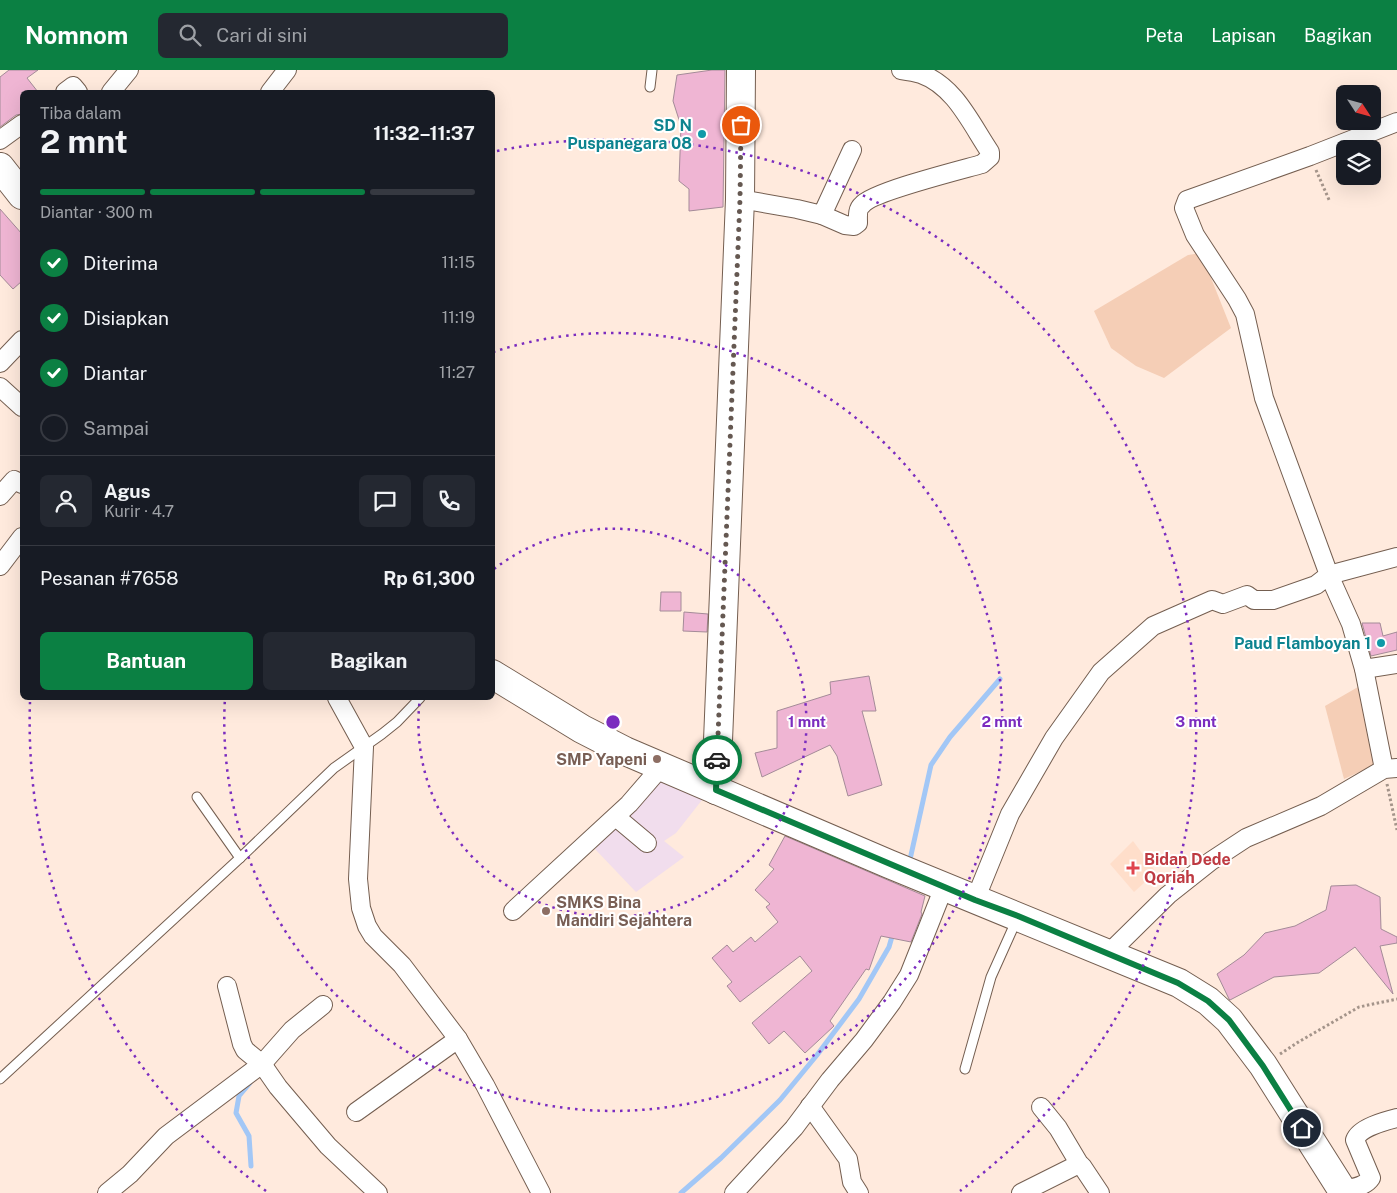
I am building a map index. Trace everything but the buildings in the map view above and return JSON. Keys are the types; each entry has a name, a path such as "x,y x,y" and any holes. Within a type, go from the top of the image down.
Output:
{"main road":[{"path":"716,790 740,199 741,70"},
{"path":"0,167 20,192"},
{"path":"495,676 582,729 661,767 939,885 1178,983 1208,1001 1229,1020 1263,1066 1342,1191"}],"street":[{"path":"113,90 129,70"},
{"path":"272,90 287,70"},
{"path":"740,199 797,209 822,215 846,225 856,226 859,208 865,202 884,193 982,164 990,157 990,152 955,99 940,84 921,74 901,70"},
{"path":"1108,954 1168,895 1211,861 1246,838 1320,806 1391,768 1351,624 1329,575 1264,398 1245,314 1238,299 1195,235 1184,208 1187,200 1310,156 1397,122"},
{"path":"0,140 20,125"},
{"path":"822,215 852,150"},
{"path":"0,363 20,342"},
{"path":"0,387 20,405"},
{"path":"0,496 14,480 20,483"},
{"path":"0,566 20,540"},
{"path":"975,900 1010,814 1054,738 1100,672 1153,626 1212,600 1223,604 1247,595 1254,600 1273,600 1316,585 1329,575 1397,557"},
{"path":"1364,669 1397,664"},
{"path":"338,700 364,747 358,879 363,916 367,926 373,936 402,965 458,1039 485,1085 541,1193"},
{"path":"514,911 630,804 661,767"},
{"path":"616,817 647,842"},
{"path":"734,1193 794,1128 850,1054 864,1040 903,986 915,961 939,885"},
{"path":"227,986 245,1050 262,1064 278,1087 328,1146 378,1193"},
{"path":"107,1193 130,1174 166,1136 262,1064 292,1030 323,1005"},
{"path":"356,1112 458,1039"},
{"path":"810,1106 848,1159 852,1182 859,1193"},
{"path":"1041,1107 1058,1128 1080,1165 1100,1193"},
{"path":"1342,1191 1357,1187 1371,1178 1355,1140 1357,1136 1376,1124 1397,1118"},
{"path":"1021,1193 1080,1165"}],"lane":[{"path":"650,87 652,70"},
{"path":"0,1079 240,858 334,768 397,722 418,700"},
{"path":"197,797 240,858"},
{"path":"965,1069 992,977 1018,916"}],"path":[{"path":"1310,156 1330,202"},
{"path":"1391,768 1397,830"},
{"path":"1263,1066 1300,1041 1359,1007 1397,999"}],"shaded area":[{"path":"1201,253 1231,328 1164,378 1136,366 1111,348 1094,311 1188,255"},
{"path":"1358,687 1377,764 1344,779 1325,706"},
{"path":"666,778 702,800 676,833 664,841 684,857 636,892 595,849 656,783"},
{"name":"Bidan Dede Qoriah","path":"1133,841 1156,872 1134,892 1110,864"}],"waterway":[{"path":"909,864 931,765 950,737 1000,679"},
{"path":"681,1193 721,1158 780,1100 817,1055 859,999 889,947 893,933"},
{"path":"250,1083 239,1096 236,1113 249,1136 251,1166"}],"way so far":[{"path":"717,760 740,199 741,125"}],"place":[{"name":"SD N Puspanegara 08","path":"702,134"},
{"name":"Paud Flamboyan 1","path":"1381,643"},
{"name":"SMP Yapeni","path":"657,759"},
{"name":"Bidan Dede Qoriah","path":"1133,868"},
{"name":"SMKS Bina Mandiri Sejahtera","path":"546,911"}],"route":[{"path":"717,760 716,790 1196,992 1229,1020 1263,1066 1302,1128"}]}
